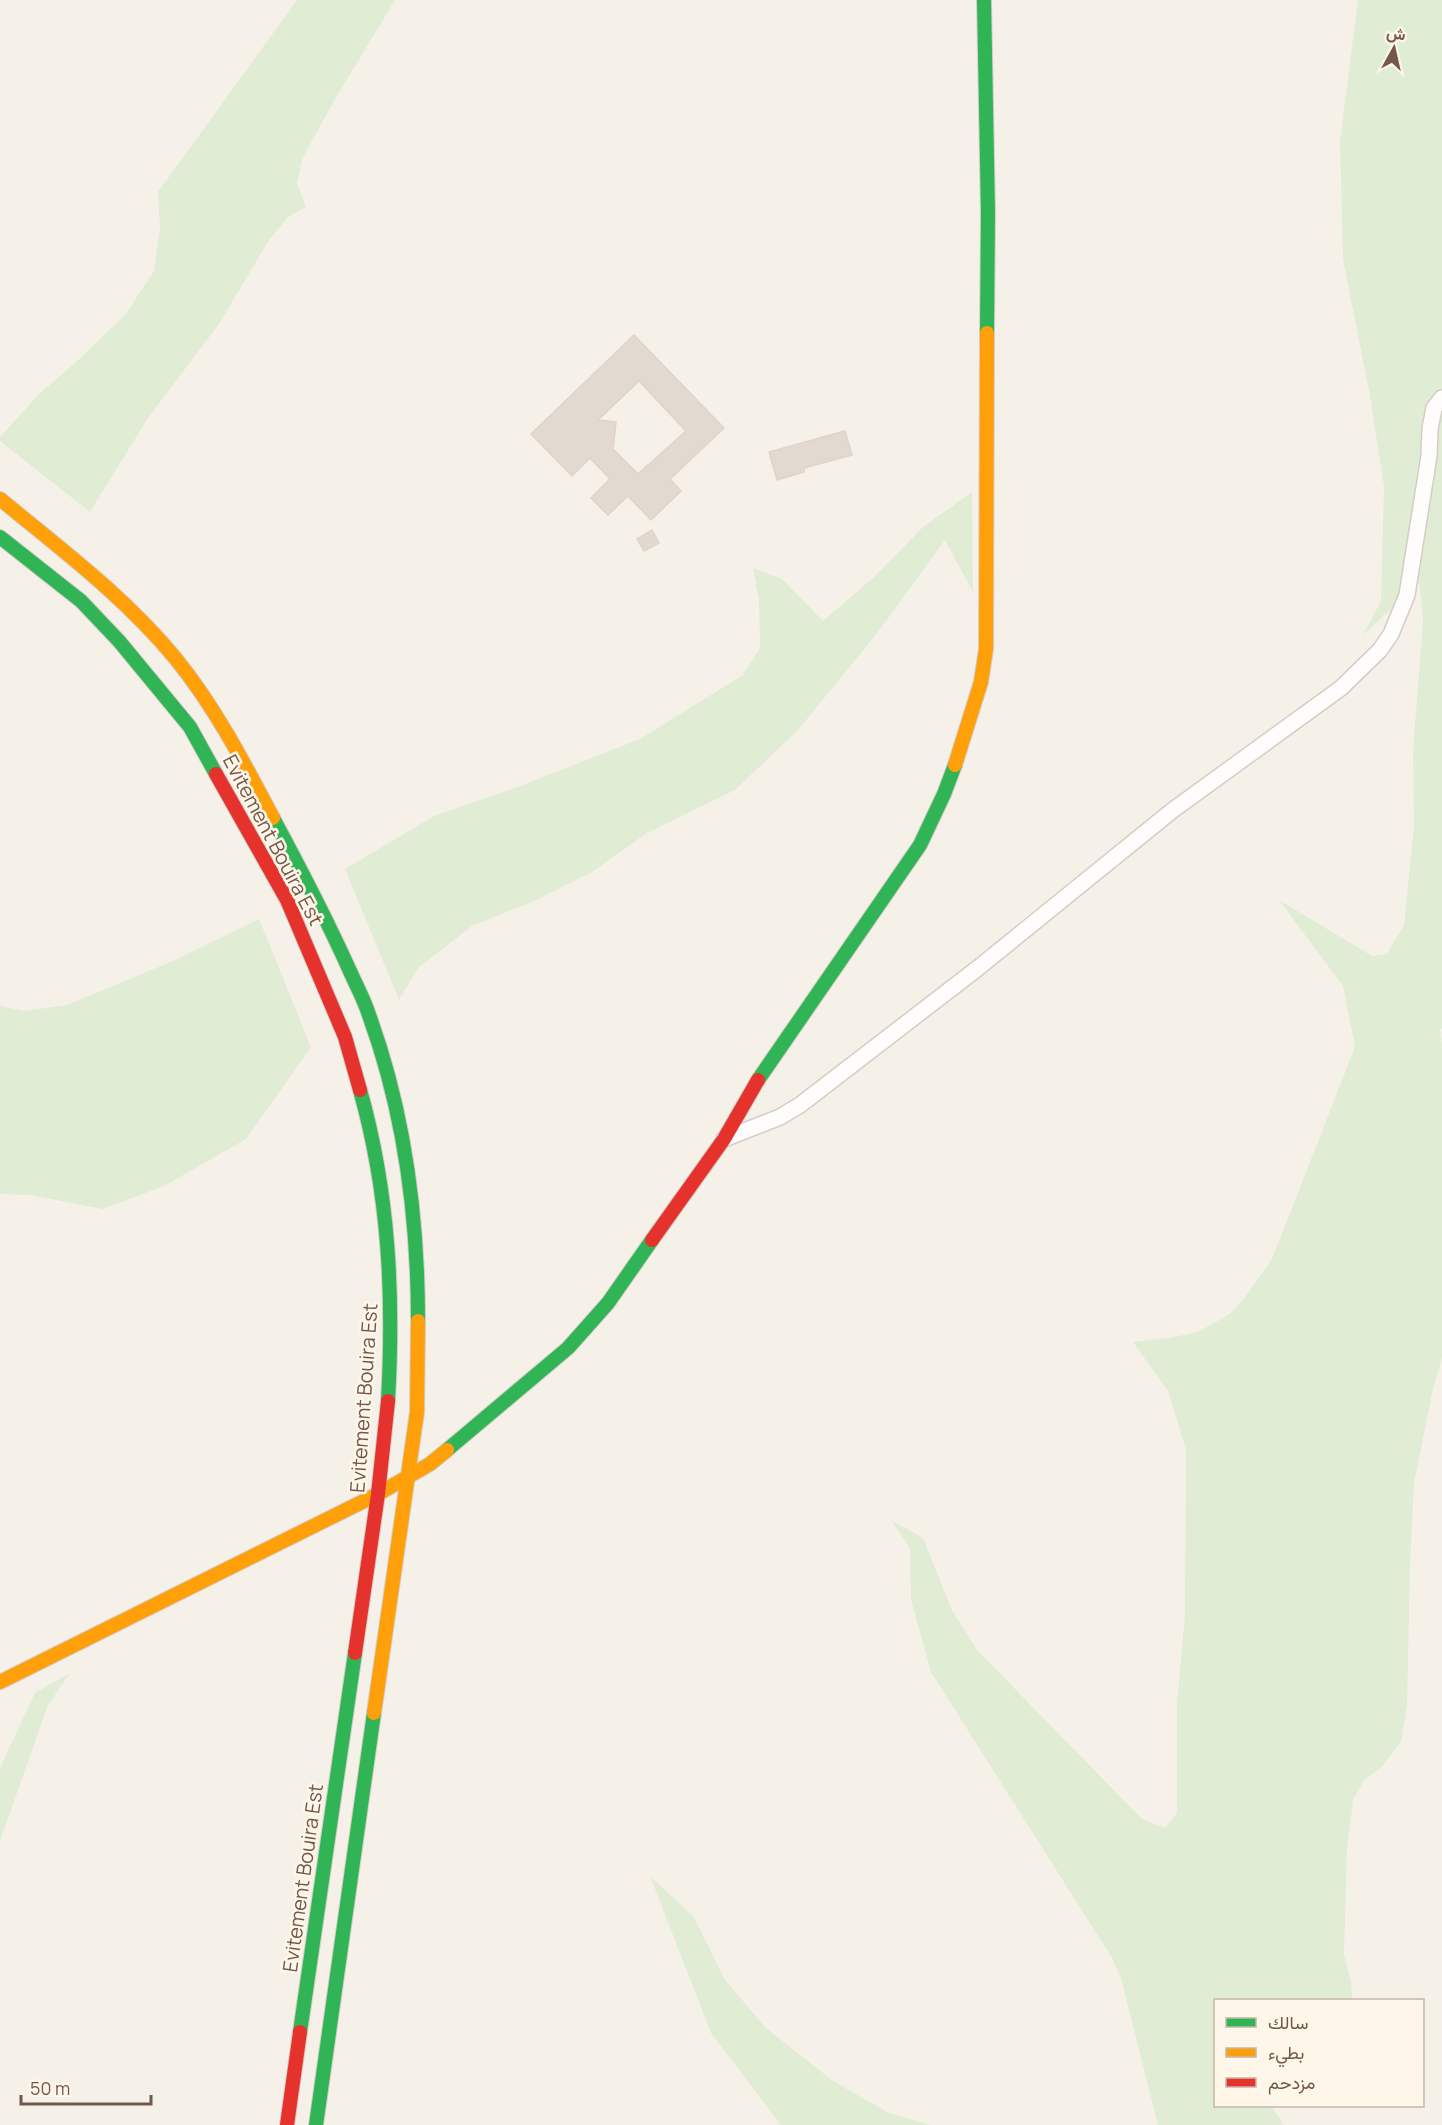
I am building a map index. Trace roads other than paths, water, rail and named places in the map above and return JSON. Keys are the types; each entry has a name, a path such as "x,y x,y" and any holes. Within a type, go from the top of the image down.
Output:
{"main road":[{"path":"0,1682 378,1494 430,1464 567,1348 608,1303 724,1138 749,1093 920,845 944,794 965,737 981,682 986,649 988,213 984,0"},
{"path":"0,500 100,581 135,614 175,658 215,711 314,891 372,1021 396,1112 412,1208 419,1290 420,1350 417,1412 316,2125"},
{"name":"Evitement Bouira Est","path":"0,537 81,602 142,667 190,728 287,900 345,1037 369,1122 385,1209 391,1282 391,1348 378,1494 287,2125"}],"street":[{"path":"724,1138 780,1117 800,1105 978,968 1173,810 1341,688 1380,650 1391,634 1407,595 1429,456 1430,429 1434,408 1442,398"}]}
